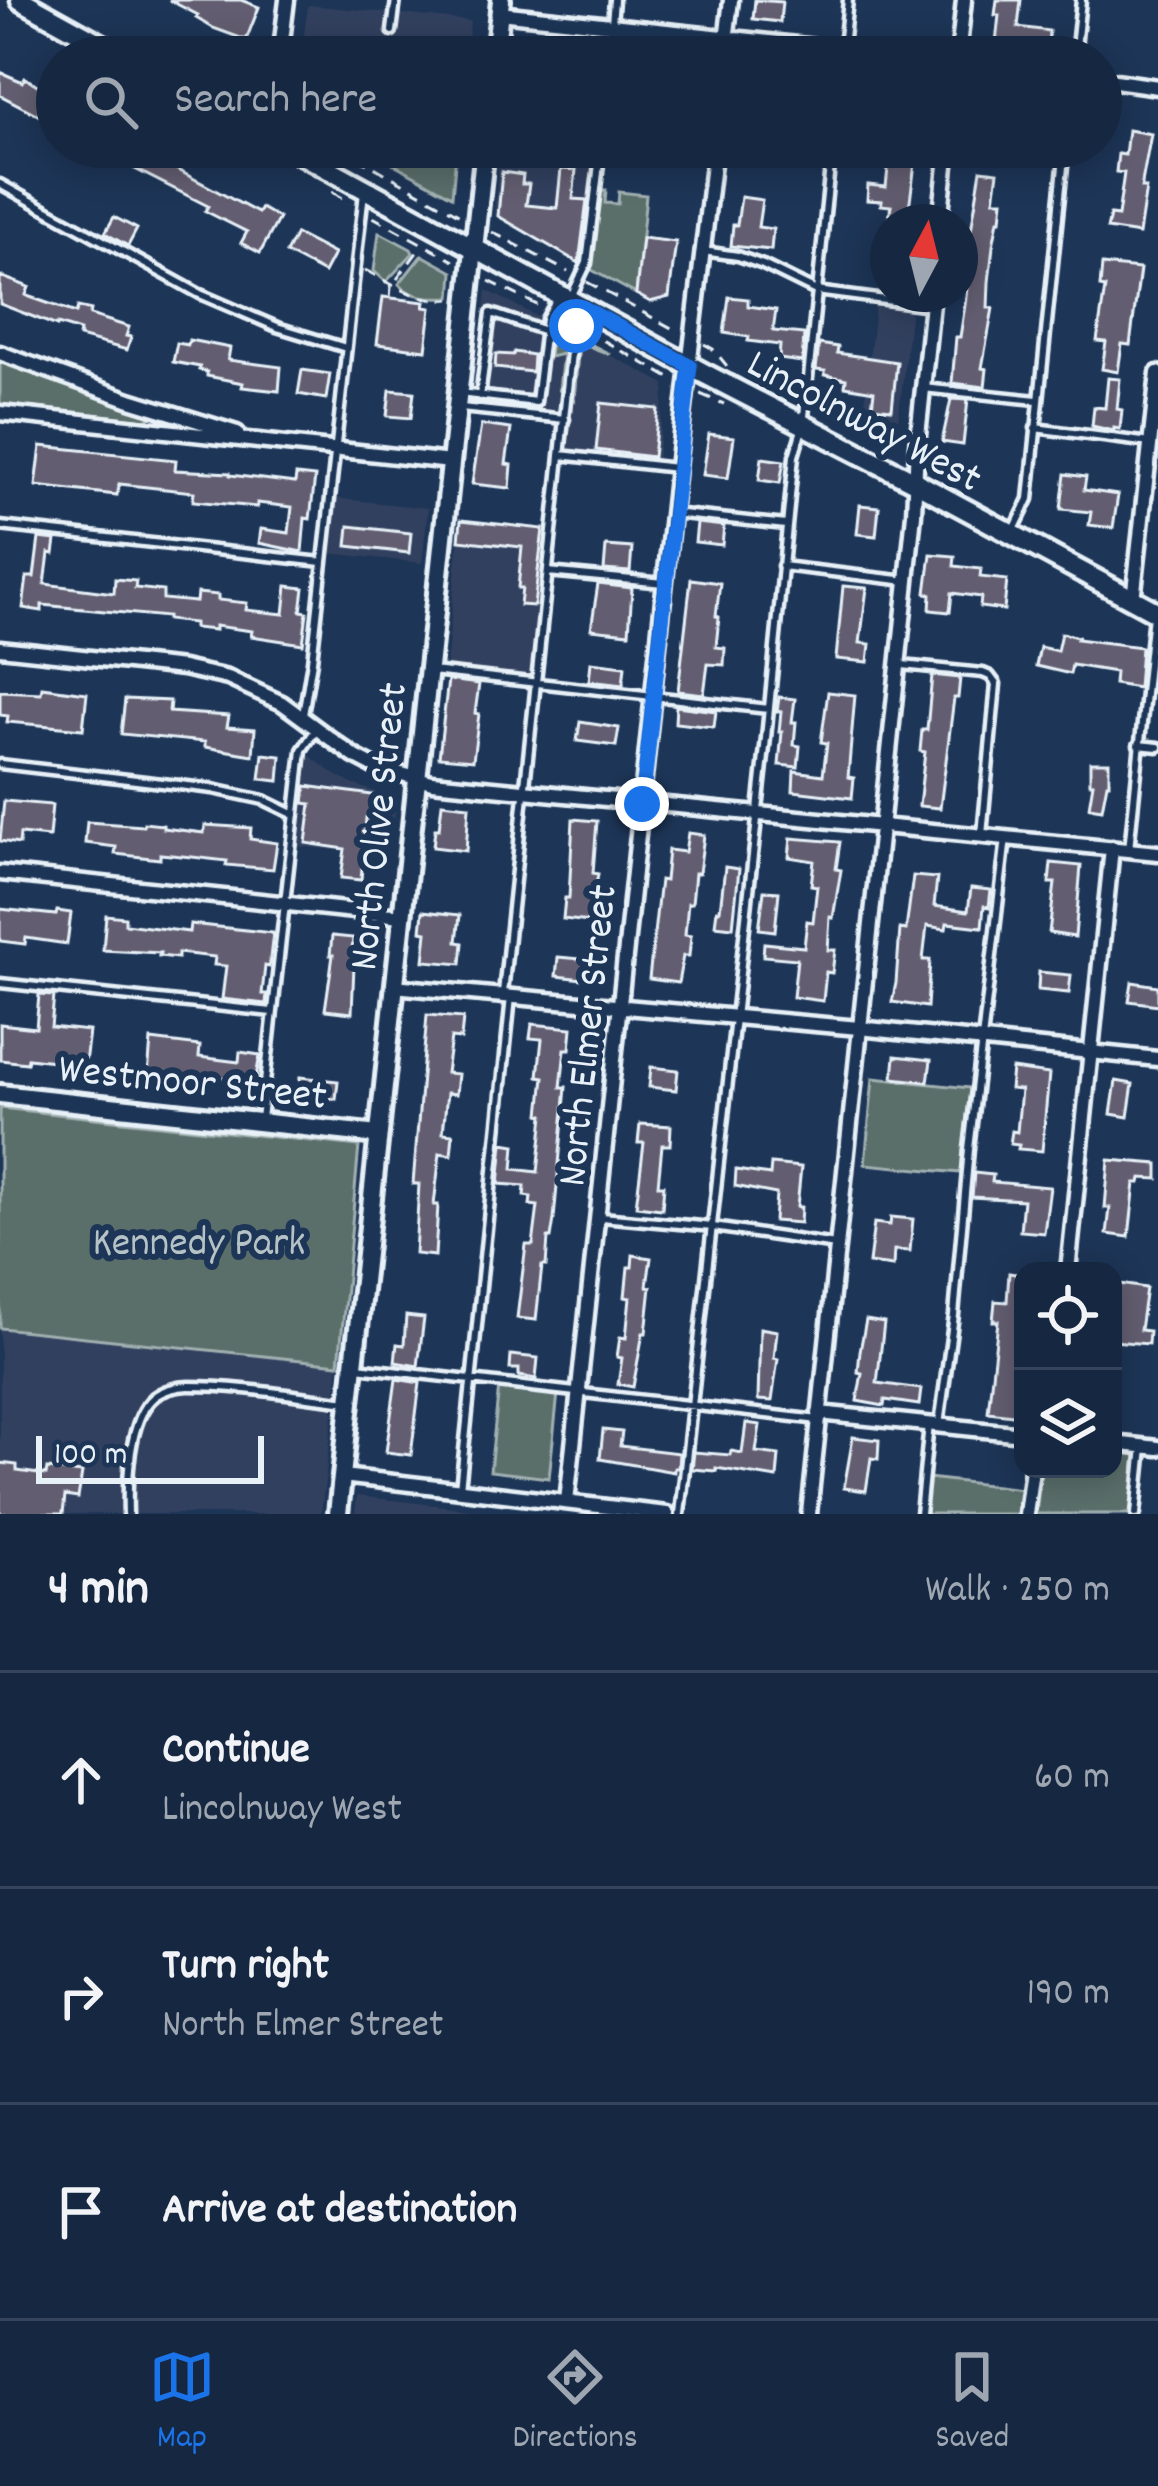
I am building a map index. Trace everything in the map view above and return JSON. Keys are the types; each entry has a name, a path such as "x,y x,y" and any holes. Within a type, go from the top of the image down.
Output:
{"main road":[{"path":"21,0 51,8 93,36"},
{"name":"Lincolnway West","path":"327,168 1156,612"}],"street":[{"path":"283,36 287,0"},
{"path":"727,36 730,0"},
{"path":"960,36 964,0"},
{"path":"500,7 612,26 717,36"},
{"path":"1122,82 1158,87"},
{"name":"North Olive Street","path":"338,1514 483,168"},
{"name":"North Elmer Street","path":"567,1502 713,168"},
{"path":"942,204 946,168"},
{"path":"809,1514 931,312"},
{"path":"0,353 267,442"},
{"path":"1133,600 1152,486 1150,442 1158,373"},
{"path":"0,412 451,463"},
{"path":"0,648 206,672 256,688 354,756 416,779 1158,853"},
{"path":"1069,1262 1112,848"},
{"path":"0,873 401,916"},
{"path":"393,986 1158,1059"},
{"name":"Westmoor Street","path":"0,1094 378,1135"},
{"path":"819,1416 1014,1433"},
{"path":"1122,1444 1154,1446"},
{"path":"342,1476 667,1514"},
{"path":"1025,1514 1031,1478"}],"lane":[{"path":"392,31 396,0"},
{"path":"611,36 614,0"},
{"path":"845,36 848,0"},
{"path":"1077,36 1081,0"},
{"path":"460,1490 565,419 573,333 571,301 586,263 598,168"},
{"path":"680,1514 786,525 802,426 830,168"},
{"path":"1011,536 1029,499 1063,168"},
{"path":"0,184 200,294 277,327 346,348"},
{"path":"302,717 364,188"},
{"path":"703,251 738,256 816,291 870,295"},
{"path":"458,400 480,396 536,402 546,319 571,301"},
{"path":"480,396 491,313 545,331"},
{"path":"923,388 1037,400"},
{"path":"458,400 565,419"},
{"path":"1035,428 1150,442"},
{"path":"560,455 677,468"},
{"path":"673,513 786,525"},
{"path":"0,526 322,562"},
{"path":"782,566 907,581"},
{"path":"548,572 665,583"},
{"path":"1129,850 1156,612"},
{"path":"898,665 983,674 996,684 982,836"},
{"path":"428,670 768,709"},
{"path":"261,1122 302,750 317,728"},
{"path":"1138,745 1158,747"},
{"path":"0,764 213,789 264,800 295,814"},
{"path":"920,1514 954,1315 1006,838"},
{"path":"0,983 272,1012"},
{"path":"597,1216 836,1245"},
{"path":"353,1367 819,1416"},
{"path":"128,1514 137,1425 156,1394 185,1386 350,1402"},
{"path":"1136,1514 1154,1446"}],"path":[{"path":"376,168 453,211"},
{"path":"368,214 457,262"},
{"path":"390,298 391,286 418,251"},
{"path":"355,266 425,298 452,299"},
{"path":"703,344 728,367"}],"shaded area":[{"path":"308,5 470,21 468,36 304,36"},
{"path":"498,168 593,168 583,265 494,214"},
{"path":"487,290 569,334 560,416 473,406"},
{"path":"874,312 911,312 897,432 864,414"},
{"path":"576,337 665,384 657,462 564,453"},
{"path":"333,498 428,508 422,563 329,553"},
{"path":"461,519 549,528 535,678 446,668"},
{"path":"305,752 352,784 397,799 393,828 341,822 337,850 296,846"},
{"path":"0,1328 339,1364 321,1514 0,1514"},
{"path":"357,1496 487,1511 487,1514 355,1514"}],"green space":[{"path":"401,168 455,168 452,196"},
{"path":"598,190 606,190 605,203 618,204 619,192 646,195 636,294 590,269"},
{"path":"379,232 413,253 386,282 374,271"},
{"path":"422,255 453,272 451,297 416,295 399,284"},
{"path":"553,326 569,334 568,343 575,344 576,337 610,354 579,343 574,400 559,390 563,354 549,357"},
{"path":"0,358 146,409 151,417 0,404"},
{"path":"873,1078 970,1088 961,1173 865,1164"},
{"name":"Kennedy Park","path":"0,1108 359,1146 339,1364 0,1328"},
{"path":"499,1386 558,1393 549,1478 490,1471"},
{"path":"1122,1451 1136,1453 1131,1514 1036,1514 1040,1478 1122,1478"},
{"path":"928,1478 1023,1489 1018,1514 924,1514"}],"building":[{"path":"169,0 241,0 259,7 248,36 213,28"},
{"path":"755,0 782,2 780,22 753,19"},
{"path":"997,0 1021,0 1018,27 1049,31 1049,36 997,36 999,15 995,15"},
{"path":"0,72 23,82 25,78 36,84 36,114 0,95"},
{"path":"1128,130 1151,134 1139,234 1107,229 1110,215 1118,216 1124,173 1116,168 1122,168"},
{"path":"133,168 174,168 258,213 261,208 279,218 260,253 241,243 247,232 205,211 208,206"},
{"path":"888,168 914,168 910,204 867,200 868,185 886,187"},
{"path":"561,169 576,170 573,199 587,200 579,263 498,216 502,172 523,175 522,184 529,184 526,205 557,208"},
{"path":"981,170 998,172 994,200 1003,200 989,282 988,308 993,308 982,368 987,369 985,387 952,383 956,337 960,337 964,312 978,312 975,204"},
{"path":"741,197 762,200 758,227 773,229 771,250 731,246"},
{"path":"114,217 137,229 128,246 105,233"},
{"path":"296,234 334,254 324,273 286,253"},
{"path":"642,238 676,242 669,297 650,302 636,294"},
{"path":"1102,265 1140,269 1130,345 1122,344 1118,372 1102,369 1106,342 1097,341 1105,288 1100,287"},
{"path":"0,276 29,287 26,295 30,297 76,313 78,307 91,310 90,315 129,327 127,350 79,337 80,331 0,304"},
{"path":"383,297 425,302 424,307 431,308 426,350 377,344"},
{"path":"729,297 748,299 748,306 776,310 773,331 804,334 802,362 779,359 780,345 724,333"},
{"path":"189,340 230,348 228,360 281,367 279,391 242,387 243,383 207,376 200,367 173,362 177,343 188,345"},
{"path":"819,344 838,347 837,353 897,362 892,409 872,407 874,391 845,386 846,379 816,370"},
{"path":"496,354 533,355 532,372 495,368"},
{"path":"302,370 330,374 326,399 298,394"},
{"path":"1108,378 1120,379 1120,429 1114,431 1092,426 1094,407 1105,408"},
{"path":"390,390 414,392 411,418 387,416"},
{"path":"951,399 968,400 963,445 942,442"},
{"path":"601,403 658,409 653,457 596,450"},
{"path":"481,425 511,429 506,464 512,465 510,488 472,484"},
{"path":"709,434 734,437 728,478 703,475"},
{"path":"41,446 176,460 175,470 295,483 296,475 315,477 302,552 259,543 261,529 289,533 292,507 193,501 194,492 119,484 117,495 36,486"},
{"path":"762,458 784,461 780,483 759,480"},
{"path":"1065,474 1086,477 1084,490 1118,495 1113,528 1089,525 1091,512 1061,509"},
{"path":"860,505 879,507 876,536 857,534"},
{"path":"461,520 543,529 534,606 520,605 522,547 459,540"},
{"path":"697,523 724,526 722,545 695,542"},
{"path":"349,526 411,533 409,553 347,546"},
{"path":"39,538 56,540 54,554 49,553 45,584 114,593 115,579 136,581 135,588 163,591 163,599 196,602 197,593 218,595 218,600 247,603 246,610 284,614 287,586 304,588 303,644 251,636 252,631 194,628 194,623 167,617 42,605 42,611 23,608 27,577 34,577"},
{"path":"606,546 632,548 630,572 604,570"},
{"path":"931,554 955,556 954,566 981,569 980,577 1007,580 1004,610 980,607 981,597 952,593 950,612 930,610 931,594 926,593"},
{"path":"691,579 720,583 716,647 725,648 724,665 708,664 704,694 678,691"},
{"path":"598,584 632,588 629,633 591,629"},
{"path":"843,586 867,588 860,643 870,644 868,662 836,659"},
{"path":"1061,633 1141,647 1138,688 1114,684 1115,672 1072,665 1070,674 1036,666 1040,647 1057,651"},
{"path":"591,662 625,666 623,685 589,681"},
{"path":"932,675 960,678 940,808 919,806 925,752 920,751 922,730 927,730"},
{"path":"448,680 479,684 473,760 439,757"},
{"path":"42,687 87,693 83,729 7,722 8,716 0,715 0,691 41,693"},
{"path":"828,692 855,695 848,777 854,778 852,798 793,791 794,771 823,775 827,743 821,742"},
{"path":"779,697 795,699 792,722 796,722 794,745 800,746 798,767 779,765"},
{"path":"125,699 170,701 169,712 229,716 227,727 255,729 253,755 205,747 205,742 121,734"},
{"path":"676,706 716,711 714,727 675,723"},
{"path":"580,722 619,728 616,746 577,741"},
{"path":"263,754 281,756 279,781 260,779"},
{"path":"1090,762 1109,762 1102,809 1089,807"},
{"path":"306,786 387,797 384,820 366,818 361,880 341,878 345,849 306,843 311,804 304,803"},
{"path":"4,801 52,805 49,837 20,834 19,844 0,841"},
{"path":"442,803 469,806 466,851 433,847"},
{"path":"573,819 597,821 593,873 598,874 590,922 563,919 565,898 569,898"},
{"path":"87,822 144,823 204,833 205,825 251,828 250,839 277,843 273,869 192,857 115,854 116,847 85,843"},
{"path":"688,833 704,835 692,903 688,903 685,935 691,936 689,956 683,956 678,983 649,979 668,850 685,852"},
{"path":"791,838 840,842 836,869 841,870 828,950 835,950 832,973 826,972 823,1001 793,997 797,959 763,956 764,943 804,947 807,921 813,922 814,861 789,857"},
{"path":"1051,863 1081,866 1075,937 1049,933 1055,883 1049,883"},
{"path":"725,867 739,869 733,927 715,925"},
{"path":"913,876 937,878 934,906 968,911 971,888 991,890 982,927 927,926 923,960 930,960 927,1007 892,1002 900,929 906,930"},
{"path":"764,891 779,892 775,931 759,929"},
{"path":"0,909 71,913 67,944 26,938 25,944 0,941"},
{"path":"423,911 460,915 461,964 424,961"},
{"path":"106,915 125,917 125,924 189,932 190,924 273,933 262,994 267,994 266,1004 222,999 226,966 214,965 215,957 103,950"},
{"path":"332,936 353,938 352,1013 325,1010"},
{"path":"558,957 594,960 592,980 556,976"},
{"path":"1039,972 1071,975 1069,993 1038,990"},
{"path":"1132,982 1158,986 1158,1005 1129,1001"},
{"path":"39,995 54,996 51,1027 89,1031 85,1063 77,1062 76,1068 28,1058 27,1063 0,1060 0,1024 36,1028"},
{"path":"427,1015 463,1018 461,1039 451,1038 446,1073 458,1074 456,1094 447,1093 443,1133 453,1134 451,1155 440,1153 435,1256 415,1254 419,1184 413,1184"},
{"path":"532,1024 572,1028 561,1087 566,1087 554,1219 536,1320 517,1318 526,1245 533,1245 538,1206 530,1205 531,1197 524,1196 525,1186 499,1184 503,1143 515,1145 513,1169 538,1172 544,1077 538,1076 542,1039 530,1038"},
{"path":"151,1040 200,1046 199,1057 239,1062 240,1052 260,1055 254,1088 235,1085 236,1079 197,1074 196,1082 148,1075"},
{"path":"895,1056 931,1060 928,1082 893,1078"},
{"path":"651,1067 678,1070 676,1090 649,1087"},
{"path":"1012,1069 1049,1074 1042,1151 1010,1144 1012,1131 1017,1132 1021,1090 1010,1089"},
{"path":"300,1077 338,1081 336,1099 299,1089"},
{"path":"1116,1081 1133,1084 1128,1117 1111,1114"},
{"path":"640,1124 671,1126 670,1145 662,1145 658,1185 664,1185 662,1209 636,1206 644,1143 638,1143"},
{"path":"1109,1160 1158,1164 1158,1179 1141,1178 1135,1183 1129,1237 1107,1234"},
{"path":"771,1164 801,1167 800,1223 774,1221 776,1194 735,1186 736,1170 770,1175"},
{"path":"974,1173 993,1175 992,1182 1050,1187 1044,1233 1020,1231 1023,1200 972,1197"},
{"path":"891,1217 913,1219 910,1251 894,1250 893,1266 869,1263 874,1223 890,1225"},
{"path":"633,1255 651,1258 647,1286 651,1287 633,1387 618,1384 622,1358 617,1357 620,1337 626,1338 630,1298 625,1297"},
{"path":"1009,1273 1014,1274 1014,1415 988,1412 998,1321 993,1321 995,1301 1007,1302"},
{"path":"1122,1284 1146,1288 1140,1330 1149,1331 1148,1344 1122,1342"},
{"path":"406,1316 424,1318 418,1366 395,1362 397,1344 404,1345"},
{"path":"866,1320 884,1323 877,1383 921,1389 919,1405 857,1401"},
{"path":"760,1328 777,1331 772,1401 758,1400"},
{"path":"511,1355 538,1358 536,1379 510,1369"},
{"path":"396,1379 420,1383 411,1455 386,1452"},
{"path":"746,1423 760,1425 756,1452 779,1455 777,1478 692,1469 694,1452 742,1453"},
{"path":"603,1430 622,1432 620,1446 679,1453 678,1468 674,1472 600,1459"},
{"path":"853,1437 879,1440 878,1459 871,1458 866,1491 844,1488"},
{"path":"0,1463 46,1475 47,1469 82,1473 78,1498 65,1496 63,1514 0,1514"}],"route":[{"path":"576,326 584,308 690,366 642,804"}]}
